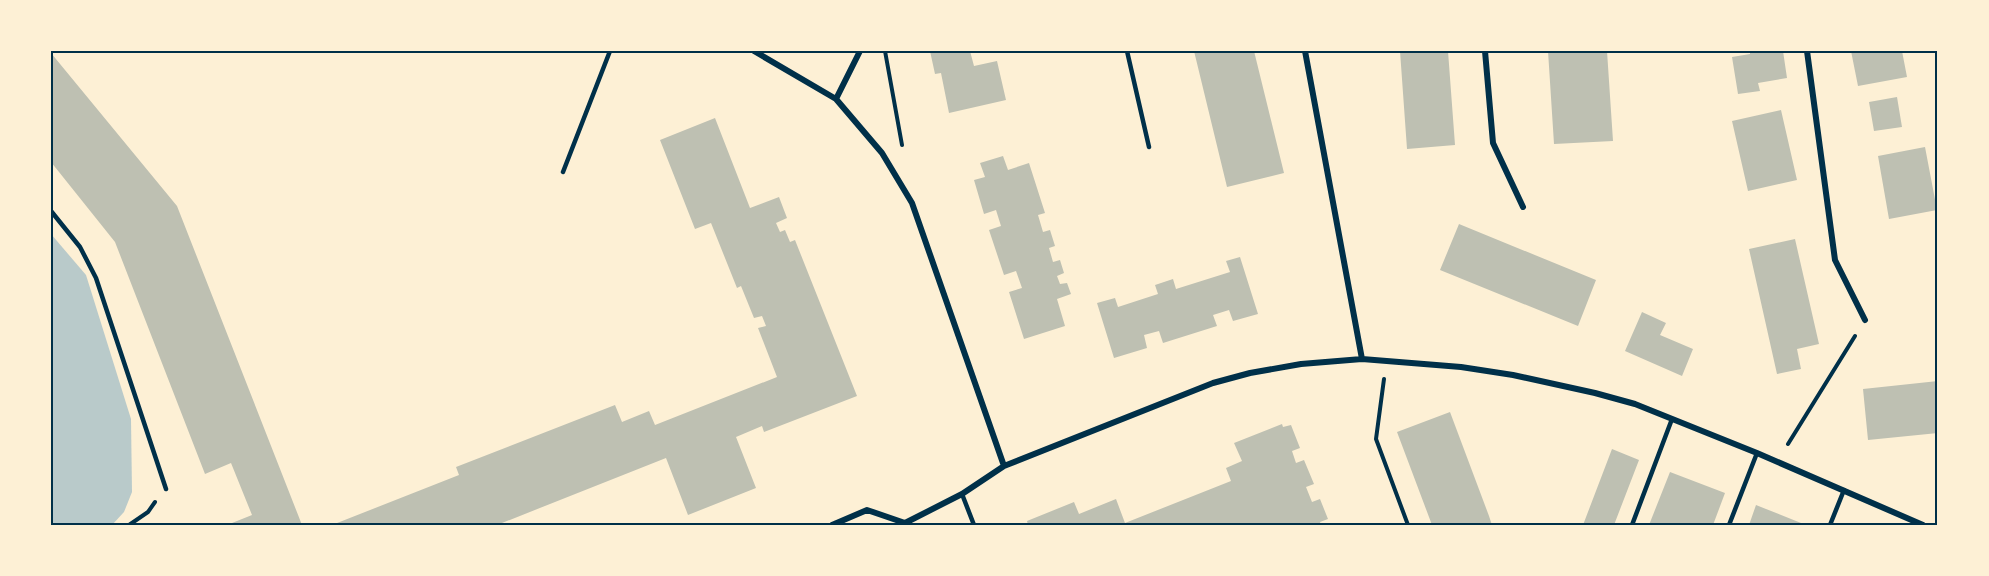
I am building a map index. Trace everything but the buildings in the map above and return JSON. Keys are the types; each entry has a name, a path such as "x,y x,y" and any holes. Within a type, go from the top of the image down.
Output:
{"street":[{"path":"754,51 836,99 882,153 912,203 1004,466"},
{"path":"836,99 860,51"},
{"path":"1305,51 1362,359"},
{"path":"1485,51 1493,143 1523,207"},
{"path":"1807,51 1835,260 1865,320"},
{"path":"832,525 867,510 905,523 962,494 1004,466 1213,383 1250,373 1301,364 1362,359 1461,367 1513,375 1635,404 1757,453 1923,525"}],"lane":[{"path":"563,172 610,51"},
{"path":"1127,51 1149,147"},
{"path":"51,210 80,247 96,278 166,489"},
{"path":"1632,525 1672,418"},
{"path":"1729,525 1757,453"},
{"path":"1830,525 1844,490"},
{"path":"962,494 975,525"}],"path":[{"path":"885,51 904,156"},
{"path":"1788,446 1865,320"},
{"path":"1386,360 1376,439 1408,525"},
{"path":"129,525 148,512 166,489"}],"shaded area":[{"path":"51,234 86,275 131,419 132,492 124,512 112,525 51,525"}]}
